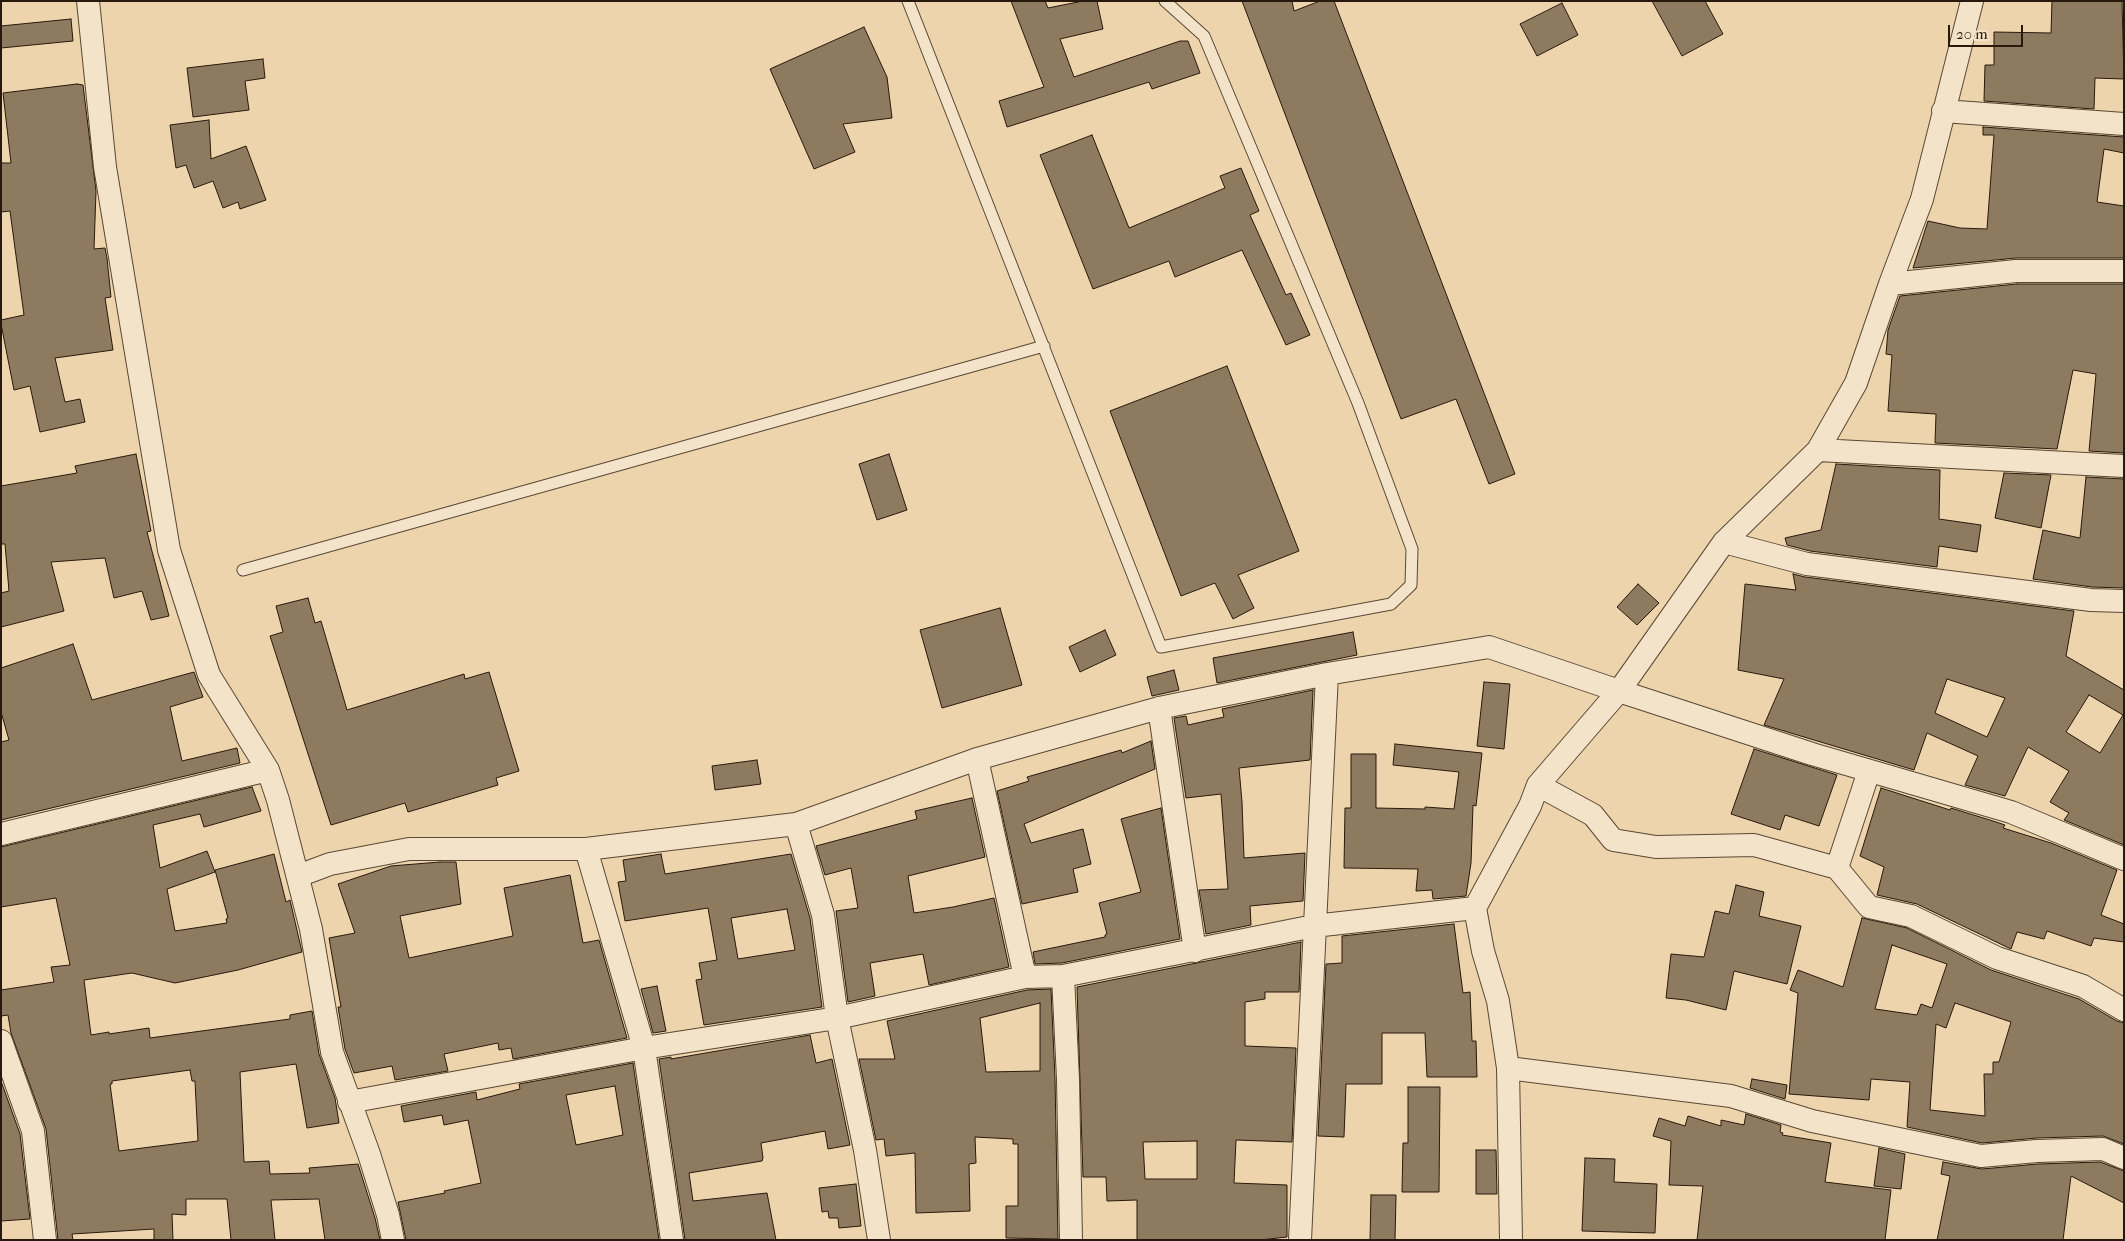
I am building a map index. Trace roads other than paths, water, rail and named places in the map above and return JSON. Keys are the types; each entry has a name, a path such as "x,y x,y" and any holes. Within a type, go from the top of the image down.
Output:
{"street":[{"path":"88,1 106,167 168,550 209,675 268,770 311,929 332,1052 369,1154 388,1215 393,1240"},
{"path":"1511,1240 1508,1068 1498,1001 1484,951 1475,908 1530,806 1538,785 1619,691 1724,542 1818,450 1856,383 1922,199 1972,1"},
{"path":"1943,111 2124,124"},
{"path":"1890,284 2016,270 2124,271"},
{"path":"1818,450 2124,466"},
{"path":"1724,542 1807,564 2091,600 2124,601"},
{"path":"298,876 330,864 409,849 586,849 796,824 977,759 1159,708 1327,674 1489,647 1812,754 2011,812 2124,859"},
{"path":"1300,1240 1327,674"},
{"path":"1159,708 1195,950"},
{"path":"977,759 1025,977"},
{"path":"1,834 268,770"},
{"path":"1838,868 1869,771"},
{"path":"1538,785 1593,815 1612,840 1656,846 1754,845 1838,868 1869,907 1911,916 1997,958 2083,986 2124,1010"},
{"path":"796,824 823,915 837,1018 865,1150 879,1240"},
{"path":"586,849 644,1048 672,1240"},
{"path":"349,1102 644,1048 837,1018 1025,977 1063,976 1314,926 1475,908"},
{"path":"1063,976 1068,1080 1071,1240"},
{"path":"1,1041 7,1072 33,1131 45,1240"},
{"path":"1508,1068 1731,1096 1812,1122 1981,1156 2037,1151 2103,1149 2124,1158"}],"lane":[{"path":"908,1 1161,647 1391,604 1411,585 1412,549 1362,412 1204,36 1165,1"},
{"path":"243,570 1044,346"}]}
